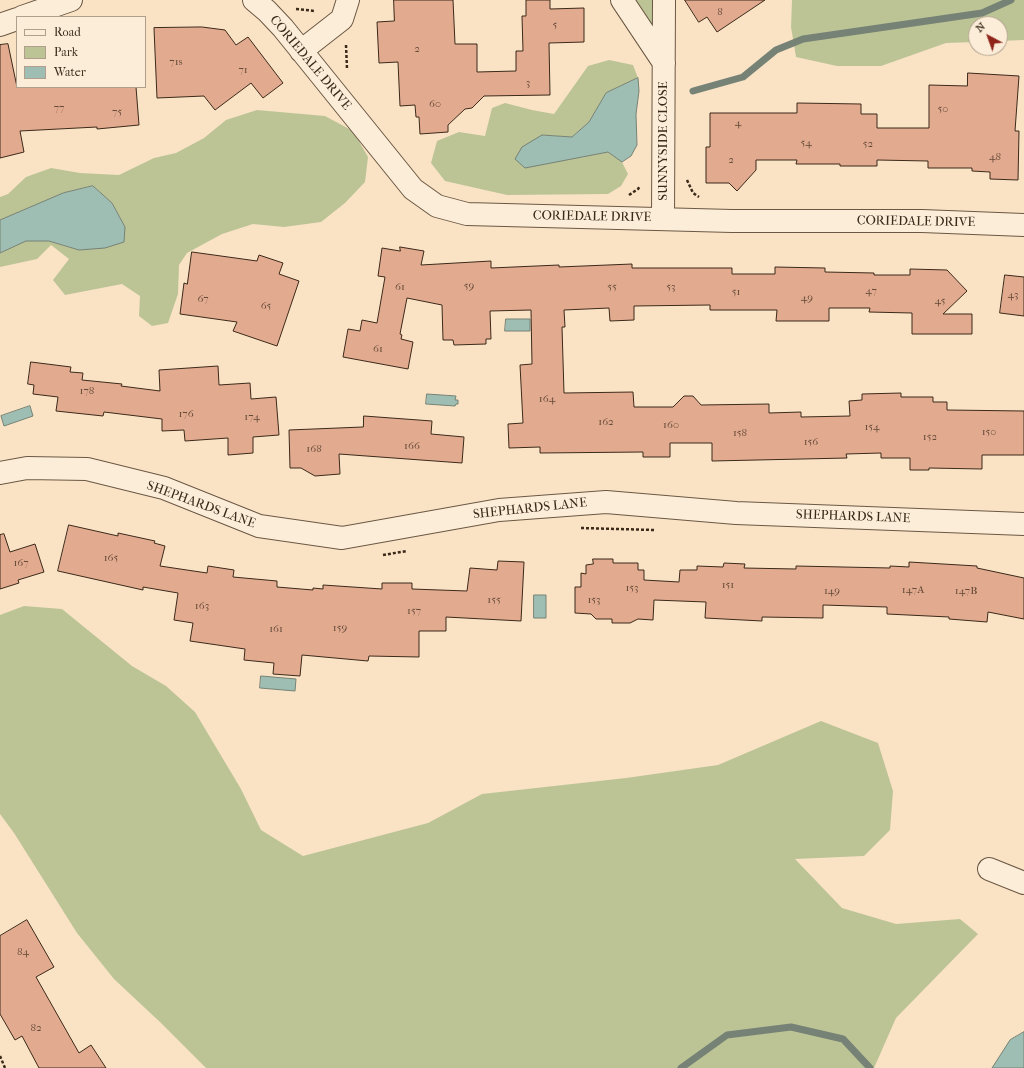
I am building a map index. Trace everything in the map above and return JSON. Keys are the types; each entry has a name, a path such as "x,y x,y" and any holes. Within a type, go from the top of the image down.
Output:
{"street":[{"path":"25,16 71,0"},
{"name":"CORIEDALE DRIVE","path":"254,0 283,28 413,189 437,206 467,214 732,221 922,221 1024,225"},
{"path":"301,51 342,19 348,0"},
{"name":"SUNNYSIDE CLOSE","path":"622,0 664,63"},
{"name":"SUNNYSIDE CLOSE","path":"663,218 664,0"},
{"path":"0,25 16,19"},
{"name":"SHEPHARDS LANE","path":"0,473 27,468 87,469 164,488 259,526 342,538 499,510 606,502 736,513 1024,524"},
{"path":"989,869 1024,883"}],"path":[{"path":"292,5 297,10 320,12"},
{"path":"346,42 346,68 351,74"},
{"path":"686,179 693,193 703,199"},
{"path":"623,198 638,189 642,183"},
{"path":"0,1056 5,1068"}],"green space":[{"path":"630,0 657,0 658,34"},
{"path":"792,0 1024,0 1024,40 1008,41 1008,16 968,16 968,42 946,43 881,66 837,66 796,57 791,27"},
{"path":"609,60 633,65 638,78 606,93 589,122 572,137 542,135 573,158 608,152 622,162 628,174 621,186 608,194 507,195 445,181 431,163 437,141 459,132 485,136 492,108 505,103 554,114 588,66"},
{"path":"257,110 325,116 353,131 368,157 365,182 345,203 321,222 284,227 253,224 222,234 187,253 179,265 178,294 168,323 152,326 139,316 140,296 122,284 65,295 53,280 69,259 51,245 37,259 0,267 0,253 25,241 49,241 79,250 125,227 112,203 93,186 63,193 0,220 0,197 8,194 26,177 51,168 80,173 119,175 154,158 176,153 204,138 226,120"},
{"path":"24,606 62,609 132,666 166,686 195,712 241,789 261,830 303,856 428,823 482,794 626,778 718,765 821,721 878,743 893,791 890,830 864,856 795,859 842,908 896,924 960,919 978,934 896,1018 874,1068 206,1068 114,979 77,933 14,833 0,814 0,615"}],"water":[{"path":"638,78 639,91 636,114 637,145 631,156 622,162 608,152 525,168 515,159 522,147 542,135 572,137 589,122 606,93"},
{"path":"93,186 112,203 125,227 124,242 105,248 79,250 49,241 26,241 0,253 0,220 63,193"},
{"path":"506,319 530,319 530,331 505,331"},
{"path":"427,394 456,396 455,400 458,400 458,404 455,406 426,404"},
{"path":"30,406 33,416 4,426 1,416"},
{"path":"534,595 546,595 546,618 534,618"},
{"path":"261,676 296,679 295,691 260,688"},
{"path":"1024,1032 1024,1068 992,1068 1010,1040"}],"building":[{"path":"394,0 453,0 455,44 477,44 477,72 516,71 516,51 523,51 522,16 526,16 526,0 550,0 550,9 584,8 584,42 549,43 550,95 484,96 472,108 465,109 448,125 448,132 420,134 419,117 416,117 415,105 400,106 398,62 379,63 377,22 394,21"},
{"path":"685,0 765,0 717,32 707,17 699,22"},
{"path":"202,27 225,30 236,45 248,37 283,83 263,98 251,83 215,110 204,96 157,98 154,28"},
{"path":"8,44 16,88 136,88 139,125 97,129 97,127 20,131 24,152 0,158 0,45"},
{"path":"968,73 1019,76 1015,131 1019,131 1018,180 990,179 990,172 972,171 972,168 928,168 928,161 877,160 877,166 840,166 840,164 796,164 797,160 756,160 756,170 737,191 729,183 706,183 706,147 710,147 710,113 797,113 797,103 861,104 861,114 877,114 877,128 929,128 929,85 967,86"},
{"path":"400,247 424,251 421,265 491,261 491,268 632,264 632,268 732,268 732,274 775,274 775,267 825,268 825,272 874,273 874,275 910,275 910,269 947,270 967,291 943,314 972,314 972,334 912,334 912,313 869,312 870,308 829,308 829,321 776,321 777,310 710,310 710,305 634,306 634,320 610,321 609,308 564,310 565,327 562,327 564,393 633,392 634,407 673,407 684,396 693,396 701,405 769,404 769,413 801,412 801,417 850,416 849,401 862,400 862,394 901,393 901,397 933,397 933,402 947,402 947,410 1024,411 1024,455 982,455 982,469 929,468 929,470 910,470 910,458 881,458 881,453 846,454 847,458 712,461 712,443 670,443 670,457 643,457 643,452 540,453 540,447 509,448 508,424 523,423 520,365 532,364 531,310 490,311 491,339 486,339 486,344 454,345 453,340 443,340 442,305 407,298 400,334 402,335 401,339 413,342 408,369 343,357 348,329 360,331 362,320 377,323 385,277 378,276 382,248 400,251"},
{"path":"192,252 257,261 259,255 283,263 279,274 299,281 277,346 233,331 237,322 180,314 184,283 187,284"},
{"path":"1005,275 1024,277 1024,316 1000,313"},
{"path":"31,362 71,367 70,372 83,373 82,380 122,384 121,386 160,391 159,370 218,366 219,385 250,383 251,399 276,397 279,435 253,437 253,453 228,455 228,438 185,441 184,430 162,431 162,419 104,412 103,416 56,411 58,397 33,394 34,385 28,384"},
{"path":"364,416 432,421 431,434 464,437 462,463 339,454 340,474 315,476 301,468 290,468 289,430 363,427"},
{"path":"69,525 118,536 118,533 155,541 154,543 165,546 160,566 207,573 208,566 234,570 233,577 277,581 277,587 313,590 313,588 323,589 323,585 382,589 382,583 412,583 412,589 467,591 470,568 497,570 498,561 524,562 521,621 446,617 446,631 419,631 419,657 369,656 368,661 302,655 300,676 273,674 274,663 244,660 245,649 190,641 193,623 174,620 178,593 143,587 143,590 58,571"},
{"path":"4,534 10,552 35,544 44,572 18,580 19,583 0,589 0,535"},
{"path":"593,559 613,559 613,563 638,563 638,570 644,570 644,580 679,582 680,570 697,570 697,566 723,567 724,563 745,564 744,568 796,569 796,566 909,567 909,562 977,566 977,568 1024,578 1024,619 988,612 987,622 949,619 949,617 887,614 887,607 823,605 823,618 762,617 762,621 705,618 706,602 654,600 653,620 638,619 630,623 612,623 612,619 596,619 591,614 575,613 575,587 581,587 581,573 586,574 586,565 593,564"},
{"path":"27,920 54,967 36,977 79,1053 91,1045 106,1068 39,1068 22,1036 15,1040 0,1014 0,936"}],"waterway":[{"path":"693,91 743,77 776,50 803,39 982,13 1011,0"},
{"path":"681,1068 727,1035 791,1027 843,1039 870,1068"}]}
